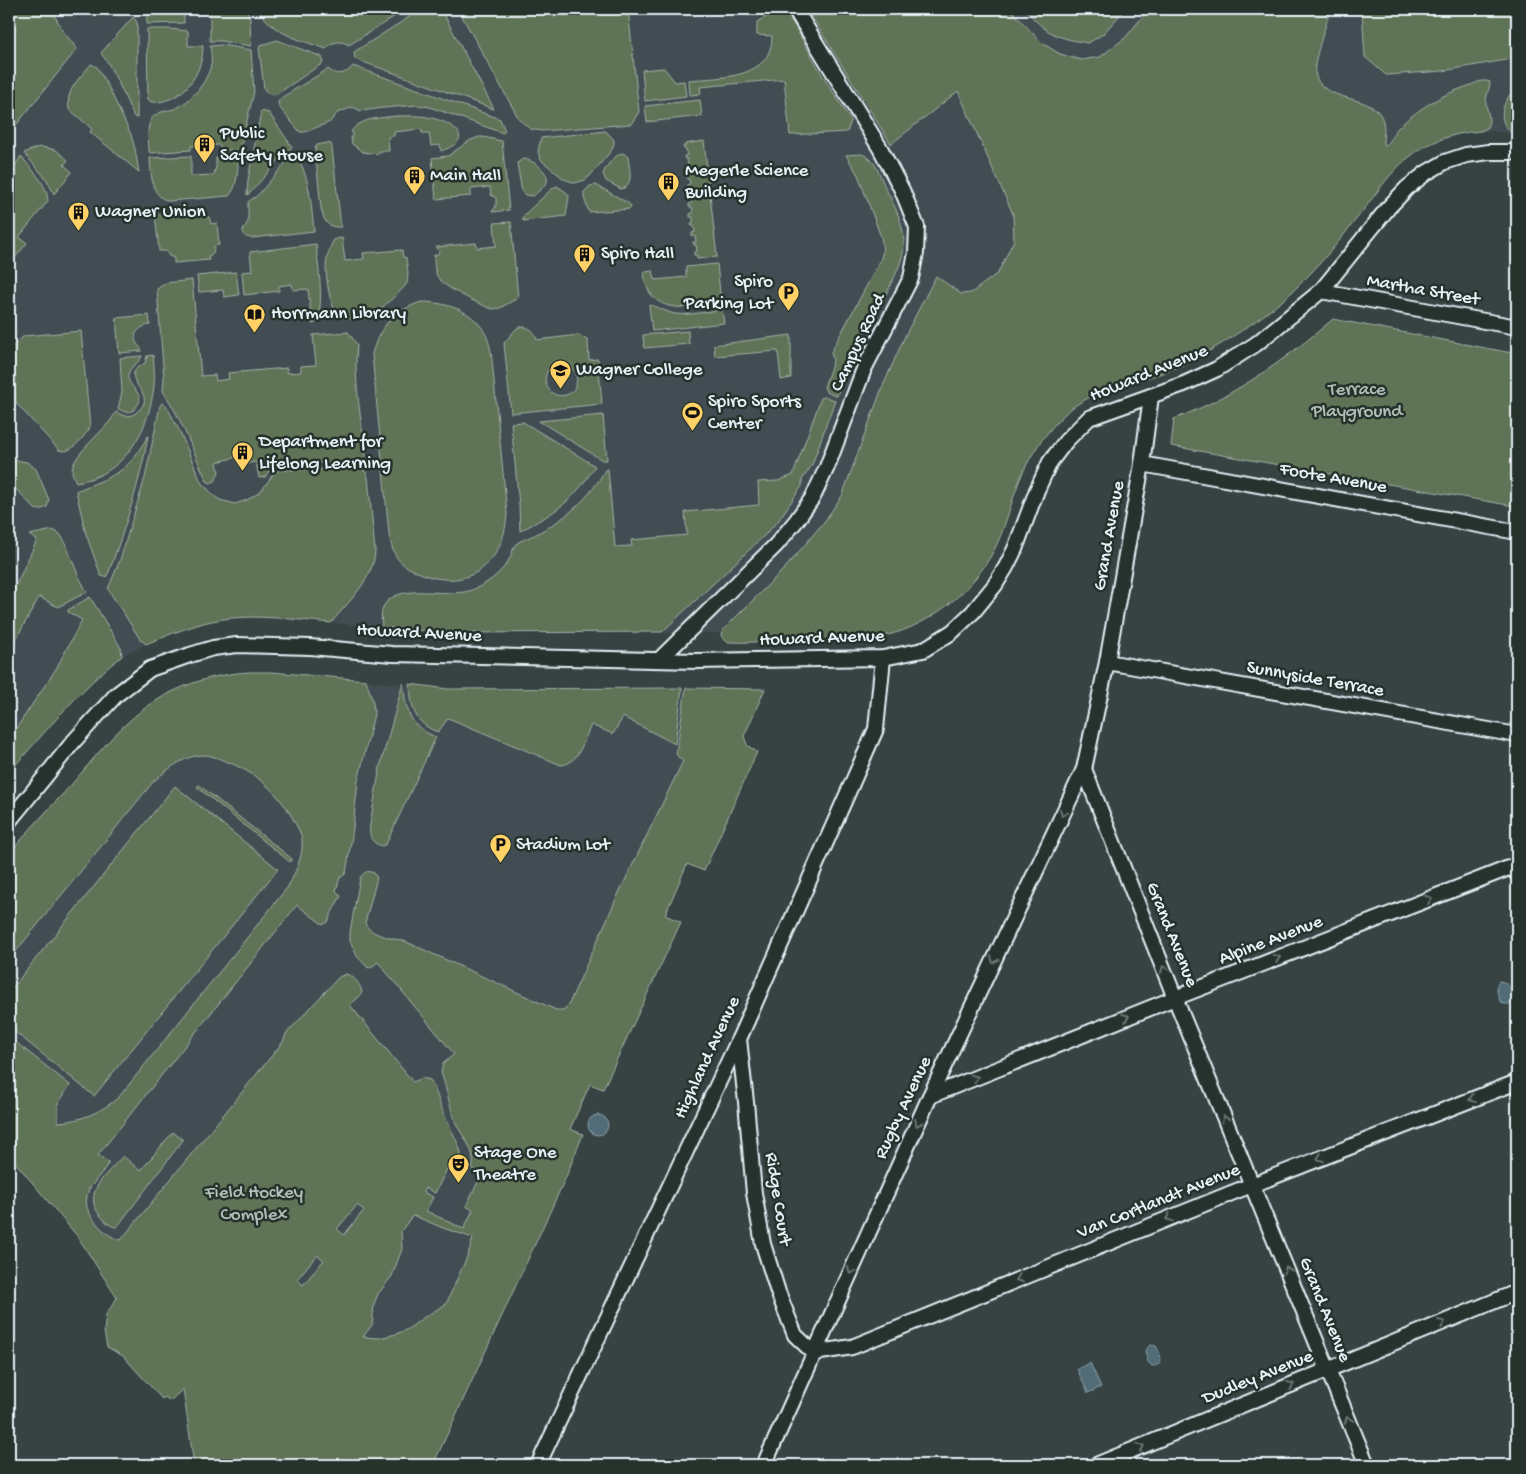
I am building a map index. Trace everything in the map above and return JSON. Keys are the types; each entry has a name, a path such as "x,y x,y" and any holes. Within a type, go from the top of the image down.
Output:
{"street":[{"name":"Campus Road","path":"659,660 776,545 813,497 827,466 864,369 911,278 916,253 917,227 902,190 880,148 794,9"},
{"name":"Howard Avenue","path":"9,820 74,741 116,695 150,669 190,654 213,648 237,645 310,647 392,654 696,661 883,658 923,650 952,632 973,612 995,585 1015,549 1037,490 1050,462 1066,441 1089,418 1184,384 1218,369 1256,344 1321,291 1388,208 1406,188 1426,173 1445,162 1466,156 1489,152 1517,152"},
{"name":"Martha Street","path":"1321,291 1517,327"},
{"name":"Grand Avenue","path":"1151,396 1142,464 1106,662 1084,769 1367,1465"},
{"name":"Foote Avenue","path":"1142,464 1517,532"},
{"name":"Highland Avenue","path":"538,1465 739,1040 876,729 883,658"},
{"name":"Sunnyside Terrace","path":"1106,662 1517,736"},
{"name":"Rugby Avenue","path":"764,1465 930,1096 1084,769"},
{"name":"Alpine Avenue","path":"930,1096 1176,998 1516,870"},
{"name":"Ridge Court","path":"739,1040 754,1193 763,1244 778,1292 795,1335 814,1352"},
{"name":"Van Cortlandt Avenue","path":"814,1352 852,1347 1252,1185 1517,1082"},
{"name":"Dudley Avenue","path":"1096,1465 1517,1292"}],"shaded area":[{"name":"Wagner College","path":"9,9 755,9 762,19 779,9 785,9 820,82 844,68 807,9 1517,9 1517,135 1493,131 1463,133 1427,146 1412,155 1384,183 1321,262 1282,301 1254,322 1199,357 1170,371 1095,394 1078,403 1064,414 1047,432 1022,474 999,540 982,569 964,590 926,620 873,639 740,642 725,640 721,633 453,633 253,618 216,620 197,624 146,644 122,656 103,670 78,695 9,772"},
{"path":"249,672 271,672 448,689 765,689 421,1465 194,1465 181,1377 117,1298 78,1237 9,1155 9,855 128,722 159,698 198,681 215,676"}],"green space":[{"path":"9,9 51,9 63,31 77,49 9,134"},
{"path":"146,9 184,9 184,23 147,24"},
{"path":"210,9 247,9 250,19 251,46 210,41"},
{"path":"257,9 406,9 349,45 337,42 331,44 326,49 296,39 280,31 264,18"},
{"path":"422,9 441,9 494,109 355,59 354,52"},
{"path":"458,9 628,9 639,112 631,124 542,131 530,129 519,119"},
{"path":"779,9 785,9 851,121 847,132 790,135 784,79 700,87 701,94 690,95 689,80 742,73 754,68 763,61 770,50 772,36 757,35 757,22"},
{"path":"807,9 1010,9 1042,43 1060,54 1081,60 1100,57 1125,38 1149,9 1330,9 1318,51 1315,72 1319,82 1326,90 1359,101 1378,112 1384,124 1383,144 1386,145 1397,129 1430,103 1482,81 1490,82 1486,102 1489,121 1487,127 1483,130 1443,138 1424,147 1404,161 1304,281 1257,320 1197,358 1157,375 1101,392 1065,413 1042,439 1026,465 997,544 986,564 964,591 937,613 910,628 876,638 840,641 729,642 723,639 721,635 723,630 786,567 824,522 842,496 882,388 905,336 936,276 961,294 971,293 998,273 1014,240 1013,214 958,91 891,144"},
{"path":"1025,9 1125,9 1103,34 1088,43 1053,34 1039,24"},
{"path":"1362,9 1517,9 1517,58 1443,71 1386,75 1365,57"},
{"path":"133,17 137,22 137,118 134,117 120,86 101,53"},
{"path":"147,29 188,31 188,46 203,46 202,57 195,77 181,93 162,101 151,102 148,99"},
{"path":"277,40 322,57 323,63 273,95 269,94 264,88 259,48 261,45"},
{"path":"222,45 251,50 254,92 240,149 225,149 221,148 220,145 191,146 191,150 150,153 148,131 149,123 153,117 180,106 197,91 206,78 211,65 210,46"},
{"path":"91,64 97,67 108,86 131,135 139,172 90,132 92,129 69,109 68,102 71,90"},
{"path":"353,66 500,119 505,131 503,133 430,107 417,105 361,111 353,107 337,113 330,122 305,132 300,132 279,107 278,102 281,98 328,69 334,73 341,74"},
{"path":"664,68 675,82 684,81 686,96 645,101 642,70"},
{"path":"1517,88 1517,135 1505,126 1502,113 1507,99"},
{"path":"700,100 702,116 647,122 645,106"},
{"path":"261,111 269,113 292,147 247,195 248,180"},
{"path":"396,116 432,118 454,128 460,137 458,142 441,151 440,145 431,146 429,133 422,133 421,129 394,132 394,136 388,137 389,151 379,151 379,154 363,152 352,144 351,138 353,133 351,132 359,124 365,121"},
{"path":"606,131 614,140 611,151 585,180 575,183 564,179 541,160 538,152 541,138"},
{"path":"479,137 502,141 509,210 492,212 496,206 496,198 491,195 490,187 471,189 471,196 436,199 432,158 448,156 469,141"},
{"path":"704,141 717,257 697,259 697,255 694,255 694,252 697,251 696,245 693,242 696,242 695,236 692,236 692,233 695,232 694,226 691,223 693,223 693,217 690,217 690,214 693,213 692,207 689,207 689,204 692,203 691,198 688,198 688,194 691,194 690,188 687,185 690,184 689,179 686,176 689,175 688,169 685,166 688,165 687,159 684,156 687,155 686,149 683,146"},
{"path":"331,144 332,148 341,227 329,225 323,217 321,208 315,149 317,145"},
{"path":"42,147 56,150 68,160 64,165 72,172 54,194 47,180 24,153"},
{"path":"295,152 307,181 314,231 247,237 243,230 248,222 248,202 258,195"},
{"path":"221,153 236,153 238,156 236,183 229,196 169,201 158,195 155,190 150,158 191,156 191,176 214,175 216,158 221,158"},
{"path":"623,153 628,157 630,180 621,189 606,181 603,174 611,161"},
{"path":"861,154 870,159 879,173 898,214 904,236 904,244 898,269 850,358 837,396 826,392 824,387 833,361 831,352 880,261 883,251 881,237 858,175 846,155"},
{"path":"21,156 42,182 48,201 19,237 27,243 9,265 9,176"},
{"path":"523,159 539,166 546,174 546,184 533,196 525,195 522,192 517,163"},
{"path":"596,185 628,203 631,206 630,209 589,212 584,192 590,186"},
{"path":"557,186 569,196 566,216 523,221 526,213"},
{"path":"201,210 202,216 209,217 211,224 217,223 219,245 214,246 213,252 208,256 209,260 174,263 174,258 169,256 166,251 159,251 155,214"},
{"path":"511,222 518,298 500,308 492,309 456,291 439,279 434,264 434,255 437,255 439,252 436,247 476,243 477,248 496,246 494,223"},
{"path":"342,238 345,261 364,259 363,253 402,250 403,257 406,258 407,283 402,290 372,317 353,319 341,317 337,314 331,302 327,278 327,259 334,240"},
{"path":"316,244 320,305 316,323 312,324 308,289 293,290 292,284 279,286 279,291 244,295 242,272 252,271 250,252"},
{"path":"717,264 721,303 691,307 670,306 660,303 646,284 644,272 653,271 655,280 686,277 686,267"},
{"path":"236,272 239,295 224,297 223,290 199,292 197,276"},
{"path":"192,280 201,376 215,375 216,381 229,379 228,373 287,368 287,373 301,372 301,366 316,365 313,335 348,332 357,345 357,387 365,461 361,463 279,463 271,468 265,477 259,478 256,462 239,465 237,457 217,462 219,472 215,481 210,483 207,481 181,424 163,391 164,378 157,289 166,283"},
{"path":"421,302 438,303 463,311 477,321 484,331 491,351 507,513 505,529 494,556 484,567 473,574 460,578 445,579 428,576 408,567 396,556 389,533 372,354 379,335 389,321 403,310"},
{"path":"649,305 671,313 680,314 722,310 724,323 652,331"},
{"path":"149,315 150,325 140,329 135,337 142,351 119,353 116,318"},
{"name":"Terrace Playground","path":"1333,319 1517,354 1517,488 1514,506 1171,446 1174,419 1218,400 1258,376"},
{"path":"520,327 529,328 533,331 537,340 579,335 588,341 589,360 598,359 602,404 511,413 504,343","holes":["562,363 567,365 576,374 575,387 572,392 563,396 556,395 546,385 547,371 553,366"]},
{"path":"81,331 90,427 72,448 63,451 59,450 16,403 15,383 9,360 9,350 24,336"},
{"path":"688,331 689,344 644,348 643,335"},
{"path":"791,335 791,378 781,380 778,351 715,356 714,345"},
{"path":"153,355 154,386 151,403 140,435 131,449 108,471 93,478 76,482 72,470 74,463 84,448 106,426 116,412 124,416 130,416 143,406 144,396 135,382 134,373 137,368 145,363 147,356"},
{"path":"142,356 128,375 131,384 140,398 139,402 133,410 125,412 118,409 122,392 120,358"},
{"path":"825,397 835,400 812,465 802,480 802,486 778,521 662,632 453,633 382,627 381,615 384,605 398,595 417,592 449,593 469,591 487,582 507,564 516,544 537,534 569,513 585,498 605,470 608,469 615,547 632,546 631,540 687,535 685,512 759,505 758,482 778,481 793,475 821,398"},
{"path":"162,403 166,405 180,432 201,482 220,500 235,504 247,500 262,490 274,473 280,470 361,469 366,472 375,551 374,561 359,590 331,623 264,617 230,618 197,625 146,644 140,639 108,589 120,560 145,478"},
{"path":"603,415 607,460 602,460 539,421"},
{"path":"523,422 595,466 579,489 563,505 520,531 511,423"},
{"path":"148,436 136,488 121,538 109,572 106,577 101,576 86,534 76,491 119,472 128,465"},
{"path":"9,459 27,462 36,469 49,500 47,507 39,510 35,509 17,490 9,488"},
{"path":"53,530 60,534 64,540 87,592 58,607 39,597 9,652 9,600 37,540 29,535"},
{"path":"90,597 121,648 122,656 91,682 9,772 9,739 56,669 82,620 68,612 68,610"},
{"name":"Field Hockey Complex","path":"271,672 366,680 373,702 374,714 358,781 346,873 340,877 336,891 341,896 328,922 321,923 297,905 98,1155 109,1163 89,1189 87,1207 91,1216 103,1230 112,1237 121,1240 283,1042 286,1034 339,977 346,974 356,981 362,992 350,1005 413,1082 422,1078 430,1080 433,1085 458,1143 462,1158 461,1163 452,1159 435,1193 425,1188 423,1192 433,1197 426,1211 464,1229 473,1210 466,1206 482,1174 472,1169 472,1155 456,1124 441,1072 443,1064 454,1054 378,962 370,968 357,956 350,941 350,932 360,878 364,873 369,872 374,873 377,878 365,923 372,931 409,943 556,1010 563,1010 568,1006 617,897 683,761 676,753 686,688 765,689 744,736 747,745 757,752 704,871 687,864 665,915 681,922 603,1089 590,1084 570,1129 583,1134 566,1177 433,1465 194,1465 183,1389 170,1401 165,1397 162,1399 123,1356 107,1347 104,1331 106,1315 117,1298 78,1237 9,1155 9,1037 70,1085 58,1104 58,1122 83,1118 98,1111 119,1097 287,888 293,878 301,853 301,836 299,829 282,802 266,785 247,771 217,758 203,755 189,758 169,769 153,782 9,960 9,855 106,744 141,711 184,686 232,674","holes":["357,1205 364,1210 344,1235 337,1229","412,1216 473,1238 468,1255 446,1304 408,1329 396,1334 379,1338 363,1337 372,1325 374,1304 378,1294 392,1276 402,1249 401,1231","317,1255 324,1260 303,1285 297,1279"]},
{"path":"403,683 407,706 414,723 423,731 436,737 386,844 382,846 375,843 371,838 370,824 380,767"},
{"path":"410,684 448,689 682,688 675,744 623,717 613,734 591,725 577,756 567,764 561,765 448,718 438,732 430,729 415,714 411,700"},
{"path":"199,785 292,859 290,862 197,787"},
{"path":"175,786 278,869 94,1096 9,1027 9,992"},
{"path":"173,1132 183,1140 117,1227 110,1225 95,1208 93,1200 98,1184 123,1156 138,1169 142,1169"}],"water":[{"path":"1500,981 1507,984 1511,990 1512,1001 1510,1004 1504,1004 1500,1001 1496,988"},
{"path":"598,1115 605,1118 608,1125 605,1132 598,1135 591,1132 588,1125 591,1118"},
{"path":"1150,1345 1156,1346 1161,1359 1159,1364 1152,1366 1148,1362 1145,1351"},
{"path":"1090,1363 1101,1387 1088,1393 1077,1369"}],"place":[{"name":"Public Safety House","path":"204,164"},
{"name":"Main Hall","path":"414,195"},
{"name":"Megerle Science Building","path":"669,201"},
{"name":"Wagner Union","path":"79,231"},
{"name":"Spiro Hall","path":"585,273"},
{"name":"Spiro Parking Lot","path":"789,312"},
{"name":"Horrmann Library","path":"255,333"},
{"name":"Wagner College","path":"560,389"},
{"name":"Spiro Sports Center","path":"692,432"},
{"name":"Department for Lifelong Learning","path":"243,472"},
{"name":"Stadium Lot","path":"500,864"},
{"name":"Stage One Theatre","path":"458,1183"}]}
